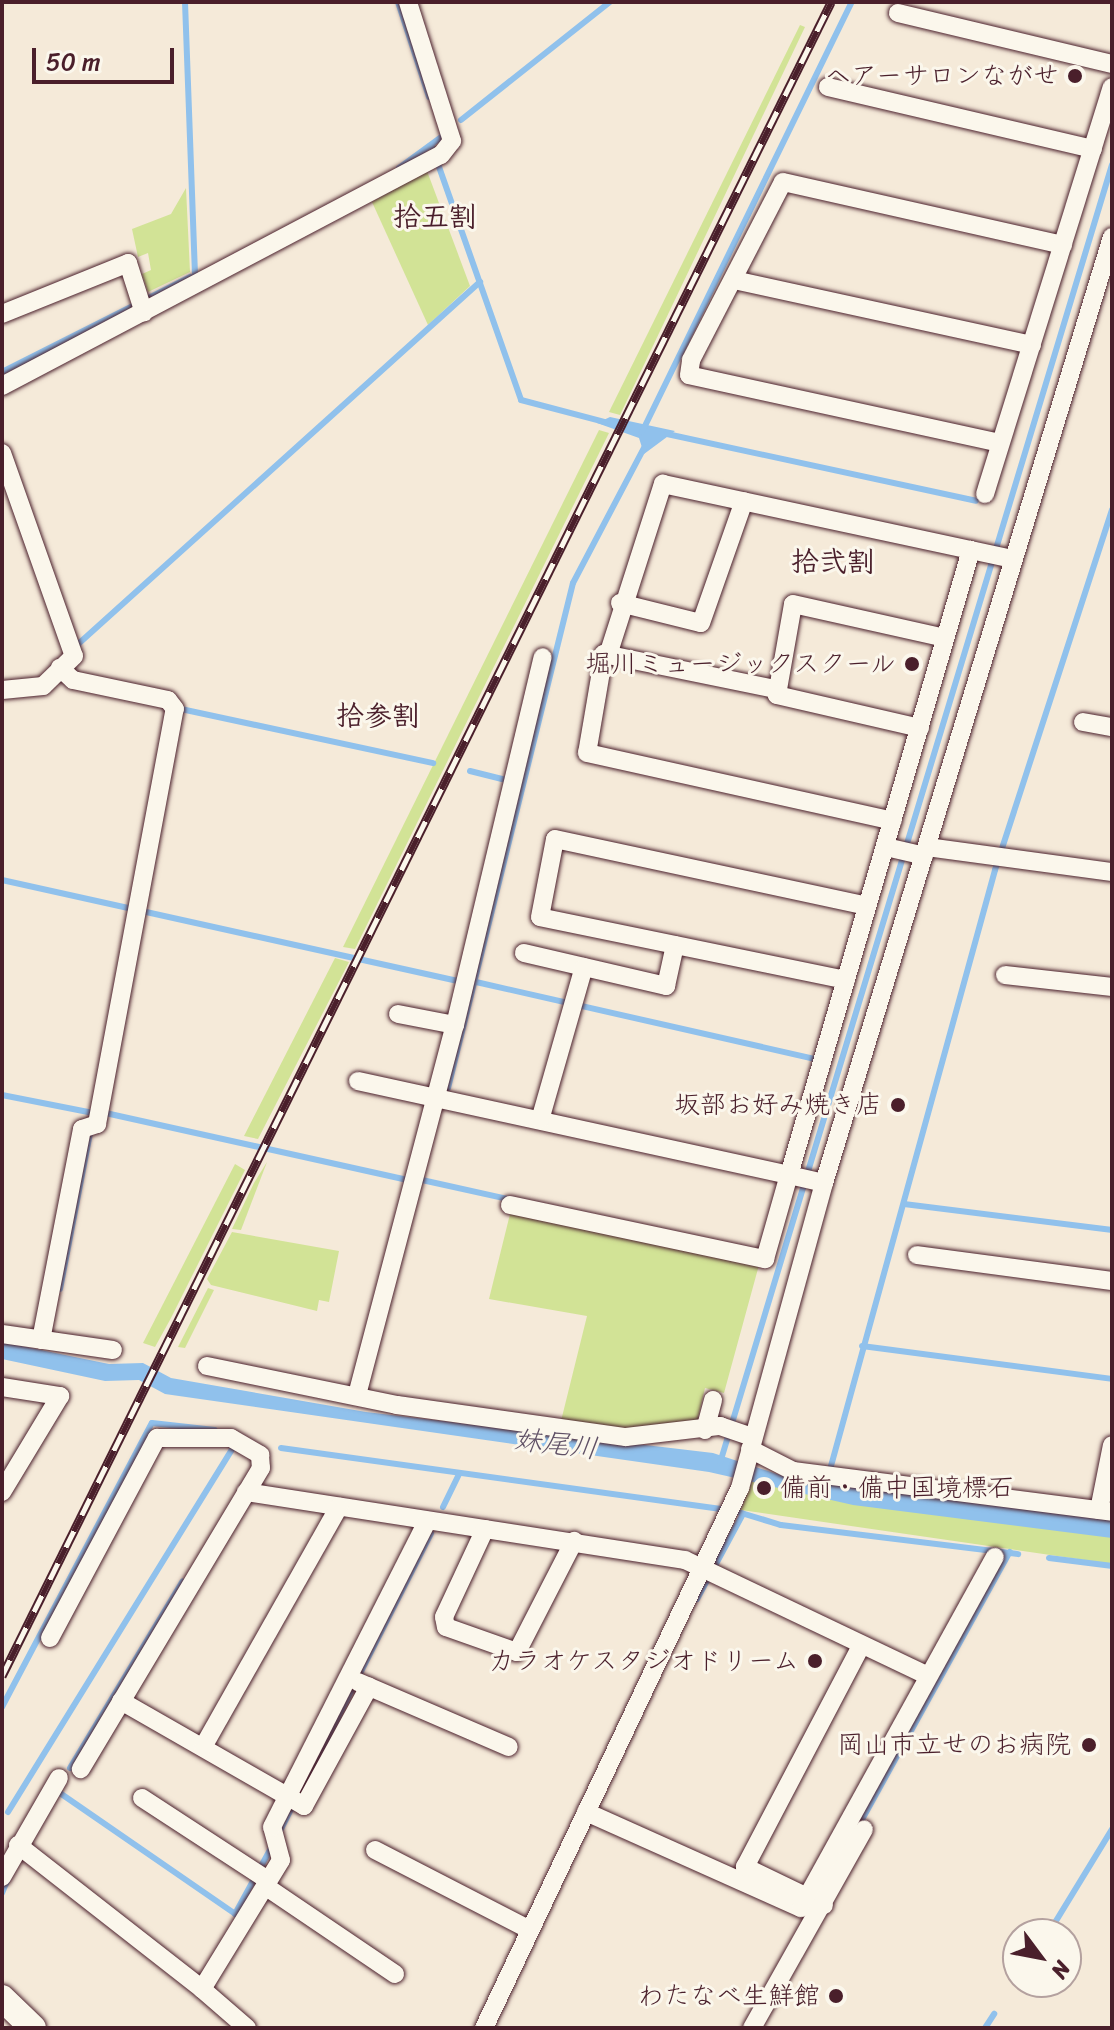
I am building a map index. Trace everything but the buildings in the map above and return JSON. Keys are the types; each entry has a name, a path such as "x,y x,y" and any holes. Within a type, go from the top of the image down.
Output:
{"main road":[{"path":"2,1998 33,2028"}],"street":[{"path":"2,386 142,306 436,158 452,141 408,2"},
{"path":"898,13 1112,64"},
{"path":"828,87 1093,149"},
{"path":"985,494 1112,87"},
{"path":"1000,443 689,375 783,182 1063,245"},
{"path":"484,2028 586,1812 708,1571 742,1481 748,1446 820,1182 923,853 1007,558 1112,237"},
{"path":"2,314 128,263 142,306"},
{"path":"734,280 1032,345"},
{"path":"2,453 71,649 52,676"},
{"path":"893,821 587,753 620,603 663,484 1007,558"},
{"path":"620,603 701,623 744,501"},
{"path":"510,1205 765,1259 793,1176 867,906 890,848 893,821 945,638 976,551"},
{"path":"775,689 793,604 945,638"},
{"path":"608,655 775,689 920,728"},
{"path":"357,1395 437,1098 543,657"},
{"path":"2,690 52,676 168,700 175,709 95,1120 82,1129 41,1340"},
{"path":"1083,722 1112,727"},
{"path":"846,980 540,917 555,839 867,906"},
{"path":"890,848 1112,872"},
{"path":"524,953 666,986 675,945"},
{"path":"540,1120 584,967"},
{"path":"1005,975 1112,987"},
{"path":"398,1014 455,1025"},
{"path":"358,1081 820,1182"},
{"path":"917,1255 1112,1281"},
{"path":"2,1334 113,1350"},
{"path":"207,1366 357,1395 626,1437 712,1428 793,1471 1106,1511 1112,1445"},
{"path":"2,1387 60,1396 2,1492"},
{"path":"712,1428 713,1400"},
{"path":"50,1638 157,1438 231,1438 251,1450 261,1468 81,1769"},
{"path":"246,1492 574,1541 708,1571 928,1676"},
{"path":"203,1747 339,1507"},
{"path":"202,1989 262,1878 281,1860 275,1840 293,1800 359,1682 427,1521"},
{"path":"485,1529 444,1617 446,1627 517,1652 574,1541"},
{"path":"752,2028 812,1907 849,1843 928,1676 995,1557"},
{"path":"812,1907 745,1867 861,1646"},
{"path":"359,1682 509,1747"},
{"path":"121,1701 293,1800"},
{"path":"2,1877 59,1778"},
{"path":"142,1798 262,1878 395,1974"},
{"path":"586,1812 812,1907"},
{"path":"849,1843 864,1829"},
{"path":"22,1847 247,2028"},
{"path":"375,1850 530,1930"}],"green space":[{"path":"800,25 805,27 620,415 609,412"},
{"path":"427,171 470,286 428,325 372,202"},
{"path":"186,188 190,272 148,292 142,274 151,270 148,253 138,257 132,229 171,214"},
{"path":"599,430 609,433 355,949 343,947"},
{"path":"335,958 349,962 258,1139 244,1136"},
{"path":"267,1162 241,1230 232,1229 254,1183"},
{"path":"235,1164 245,1170 171,1318 155,1347 143,1343"},
{"path":"511,1210 759,1265 724,1393 705,1388 696,1426 647,1435 560,1425 587,1316 489,1299"},
{"path":"232,1232 339,1251 329,1302 319,1300 317,1311 211,1285 207,1279"},
{"path":"208,1288 214,1290 185,1348 178,1347"},
{"path":"757,1468 787,1479 1112,1520 1112,1564 741,1510"}],"water":[{"path":"610,417 675,431 644,454 639,438 597,423"},
{"name":"妹尾川","path":"2,1342 109,1364 143,1363 171,1378 366,1412 713,1453 789,1478 1112,1519 1112,1538 853,1505 709,1472 165,1394 139,1380 105,1381 2,1359"}],"waterway":[{"path":"185,2 195,274"},
{"path":"398,2 429,97"},
{"path":"461,120 610,2"},
{"path":"642,432 852,2"},
{"path":"399,168 444,135"},
{"path":"432,147 521,400 605,422"},
{"path":"720,1463 1112,165"},
{"path":"2,372 190,277"},
{"path":"76,646 480,282"},
{"path":"667,434 976,501"},
{"path":"448,1088 573,583 644,448"},
{"path":"831,1466 995,870 1112,509"},
{"path":"181,709 433,763"},
{"path":"470,771 503,779"},
{"path":"2,880 459,981"},
{"path":"476,982 815,1059"},
{"path":"2,1095 93,1113"},
{"path":"101,1112 408,1180"},
{"path":"60,1289 91,1128"},
{"path":"422,1180 512,1200"},
{"path":"904,1204 1112,1230"},
{"path":"862,1346 1112,1379"},
{"path":"2,1707 152,1423 215,1430"},
{"path":"281,1448 723,1509"},
{"path":"8,1812 232,1450"},
{"path":"443,1507 459,1474"},
{"path":"738,1512 781,1525 1018,1554"},
{"path":"697,1599 743,1514"},
{"path":"279,1833 431,1533"},
{"path":"859,1825 1010,1552"},
{"path":"1049,1558 1112,1566"},
{"path":"70,1768 183,1581"},
{"path":"57,1791 235,1914 272,1846"},
{"path":"1058,1918 1112,1829"},
{"path":"2,1893 8,1879"},
{"path":"985,2028 994,2014"}],"railway":[{"path":"2,1676 831,2"}],"place":[{"name":"ヘアーサロンながせ","path":"1075,76"},
{"name":"堀川ミュージックスクール","path":"912,664"},
{"name":"坂部お好み焼き店","path":"898,1105"},
{"name":"備前・備中国境標石","path":"764,1488"},
{"name":"カラオケスタジオドリーム","path":"815,1661"},
{"name":"岡山市立せのお病院","path":"1089,1745"},
{"name":"わたなべ生鮮館","path":"836,1996"}],"district":[{"name":"拾五割","path":"435,217"},
{"name":"拾弐割","path":"833,562"},
{"name":"拾参割","path":"378,716"}]}
